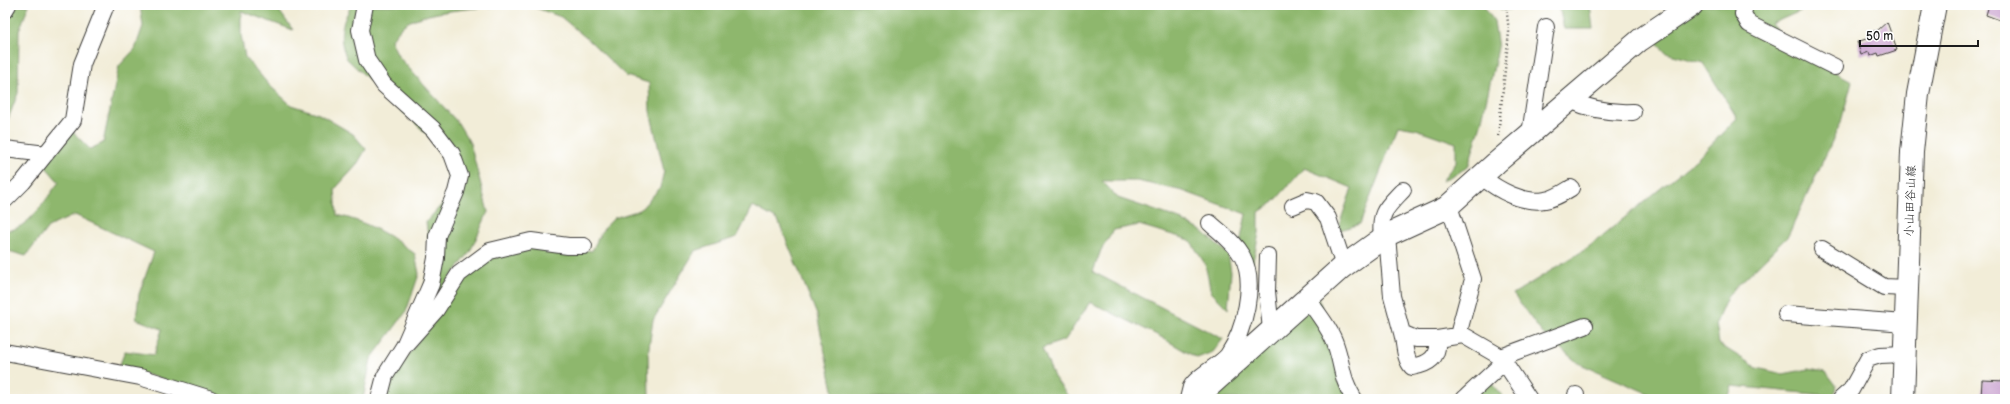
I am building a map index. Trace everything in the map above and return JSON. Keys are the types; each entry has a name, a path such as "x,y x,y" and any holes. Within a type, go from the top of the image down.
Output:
{"street":[{"path":"5,10 8,5"},
{"path":"5,200 46,154 73,120 82,64 106,5"},
{"path":"365,5 360,30 367,60 384,85 433,129 452,154 460,176 456,192 436,236 436,258 431,284 404,346 385,376 379,399"},
{"path":"1195,399 1344,266 1385,237 1449,206 1530,134 1640,40 1692,5"},
{"path":"1745,5 1743,14 1749,24 1835,67"},
{"name":"小山田谷山線","path":"1903,399 1912,152 1916,109 1935,5"},
{"path":"1530,134 1546,27"},
{"path":"1570,100 1586,108 1610,113 1633,112"},
{"path":"5,149 46,154"},
{"path":"1489,170 1496,188 1528,200 1545,200 1571,188"},
{"path":"1403,190 1388,206 1380,221 1385,237 1392,296 1406,349 1406,361 1412,367 1424,365 1434,356 1438,349 1437,339"},
{"path":"1293,206 1307,200 1316,202 1328,218 1344,266"},
{"path":"1449,206 1473,279 1458,336"},
{"path":"1188,399 1191,386 1227,356 1240,332 1248,302 1247,268 1242,256 1230,241 1210,223"},
{"path":"404,346 436,310 459,274 490,251 531,241 568,246 584,246"},
{"path":"1822,249 1884,287 1906,288"},
{"path":"1268,256 1267,291 1271,330"},
{"path":"1307,298 1325,324 1336,345 1345,384 1354,399"},
{"path":"1786,314 1905,323"},
{"path":"1464,399 1503,360 1585,326"},
{"path":"1402,332 1416,339 1437,339 1463,335 1503,360 1528,399"},
{"path":"5,352 140,377 211,399"},
{"path":"1840,399 1851,390 1868,359 1880,355 1904,354"}],"path":[{"path":"1489,170 1508,32 1506,5"}],"green space":[{"path":"5,5 29,5 19,31 18,93 5,127"},
{"path":"140,5 275,5 293,30 241,11 241,35 245,57 269,85 291,105 319,114 353,134 366,149 356,166 335,189 337,215 369,225 406,247 415,254 419,274 406,312 371,359 363,399 234,399 119,367 125,351 154,355 162,329 136,319 139,294 154,252 75,215 48,227 26,256 5,250 5,230 21,226 29,220 59,182 43,164 70,129 90,149 103,143 119,66 135,49 143,26"},
{"path":"352,5 520,5 477,8 429,15 405,24 391,40 398,56 458,123 470,143 488,212 470,252 417,322 431,257 426,222 454,191 446,169 444,150 347,59 341,38 345,19"},
{"path":"528,5 1483,5 1494,21 1498,48 1481,124 1468,167 1442,181 1456,162 1456,143 1416,129 1398,126 1360,224 1337,231 1352,188 1304,168 1274,202 1259,212 1259,233 1245,299 1239,248 1246,214 1183,191 1137,181 1102,181 1118,198 1177,218 1202,231 1228,254 1231,272 1228,309 1211,292 1205,264 1190,240 1139,225 1114,230 1101,250 1093,272 1223,339 1213,352 1197,358 1159,336 1090,302 1065,340 1042,348 1054,377 1070,399 835,399 817,315 778,220 753,206 737,237 695,251 653,320 648,354 649,399 385,399 394,376 463,275 485,258 533,244 592,251 601,232 614,218 640,210 660,188 664,171 650,111 649,83 626,76 591,42 561,17"},
{"path":"1498,5 1590,5 1593,29 1564,29 1559,7 1501,10"},
{"path":"1695,5 1814,5 1771,24 1795,51 1852,81 1841,122 1788,236 1728,295 1716,323 1719,344 1757,368 1783,374 1809,369 1826,372 1836,385 1834,396 1732,386 1728,399 1661,399 1578,363 1542,333 1513,294 1586,249 1698,158 1737,118 1703,63 1666,53 1654,39"},
{"path":"1317,294 1341,363 1366,399 1200,399"},
{"path":"1482,373 1505,399 1460,399"}],"building":[{"path":"1989,5 2005,5 2005,22 1986,15"},
{"path":"1887,22 1897,50 1879,56 1878,53 1870,56 1869,52 1861,55 1857,42 1872,37 1871,32 1878,30"},
{"path":"1982,380 2005,381 2005,399 1981,399"}]}
